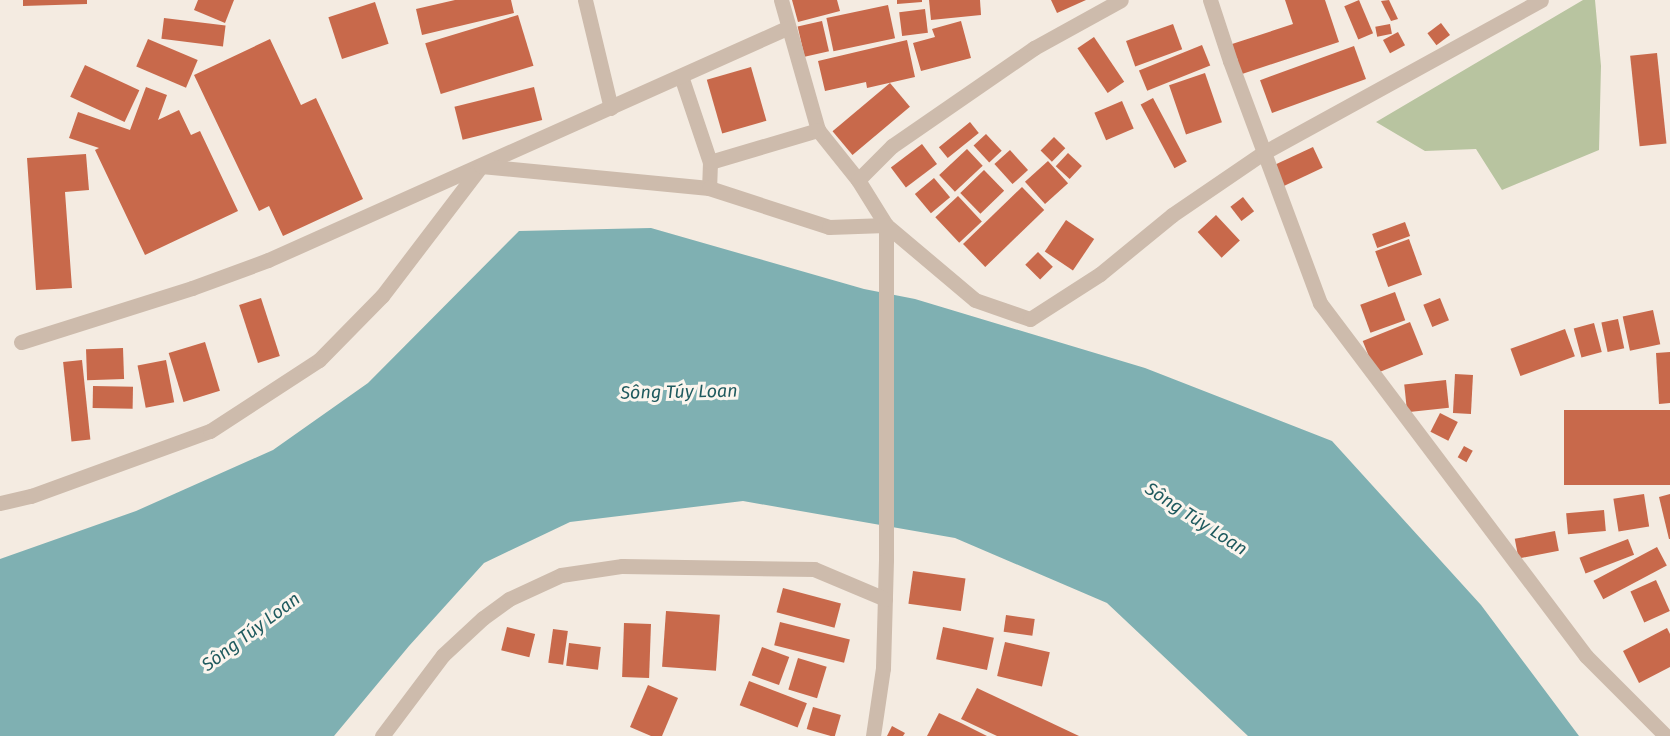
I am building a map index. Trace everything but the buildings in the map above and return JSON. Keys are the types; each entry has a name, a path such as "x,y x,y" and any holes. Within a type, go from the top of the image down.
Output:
{"street":[{"path":"585,0 611,108"},
{"path":"781,0 787,28 818,130 858,180 886,225 975,300 1030,319 1100,274 1172,215 1263,153 1541,0"},
{"path":"858,180 892,146 1034,48 1121,0"},
{"path":"1210,0 1263,153 1320,303 1586,656 1666,736"},
{"path":"21,342 192,288 268,260 787,28"},
{"path":"681,76 710,162 709,188"},
{"path":"710,162 818,130"},
{"path":"481,166 709,188 829,227 886,225"},
{"path":"0,503 31,496 210,431 319,360 381,296 481,166"},
{"path":"873,736 883,668 886,560 886,225"},
{"path":"382,736 443,656 483,618 509,599 561,575 622,566 814,569 885,599"}],"green space":[{"path":"1583,0 1595,0 1601,66 1599,150 1502,190 1476,149 1425,151 1376,122"}],"water":[{"name":"Sông Túy Loan","path":"651,228 864,289 915,299 1145,368 1332,441 1481,605 1579,736 1248,736 1107,603 955,538 743,501 570,522 484,563 409,646 334,736 0,736 0,559 136,511 273,450 368,383 519,231"}]}
